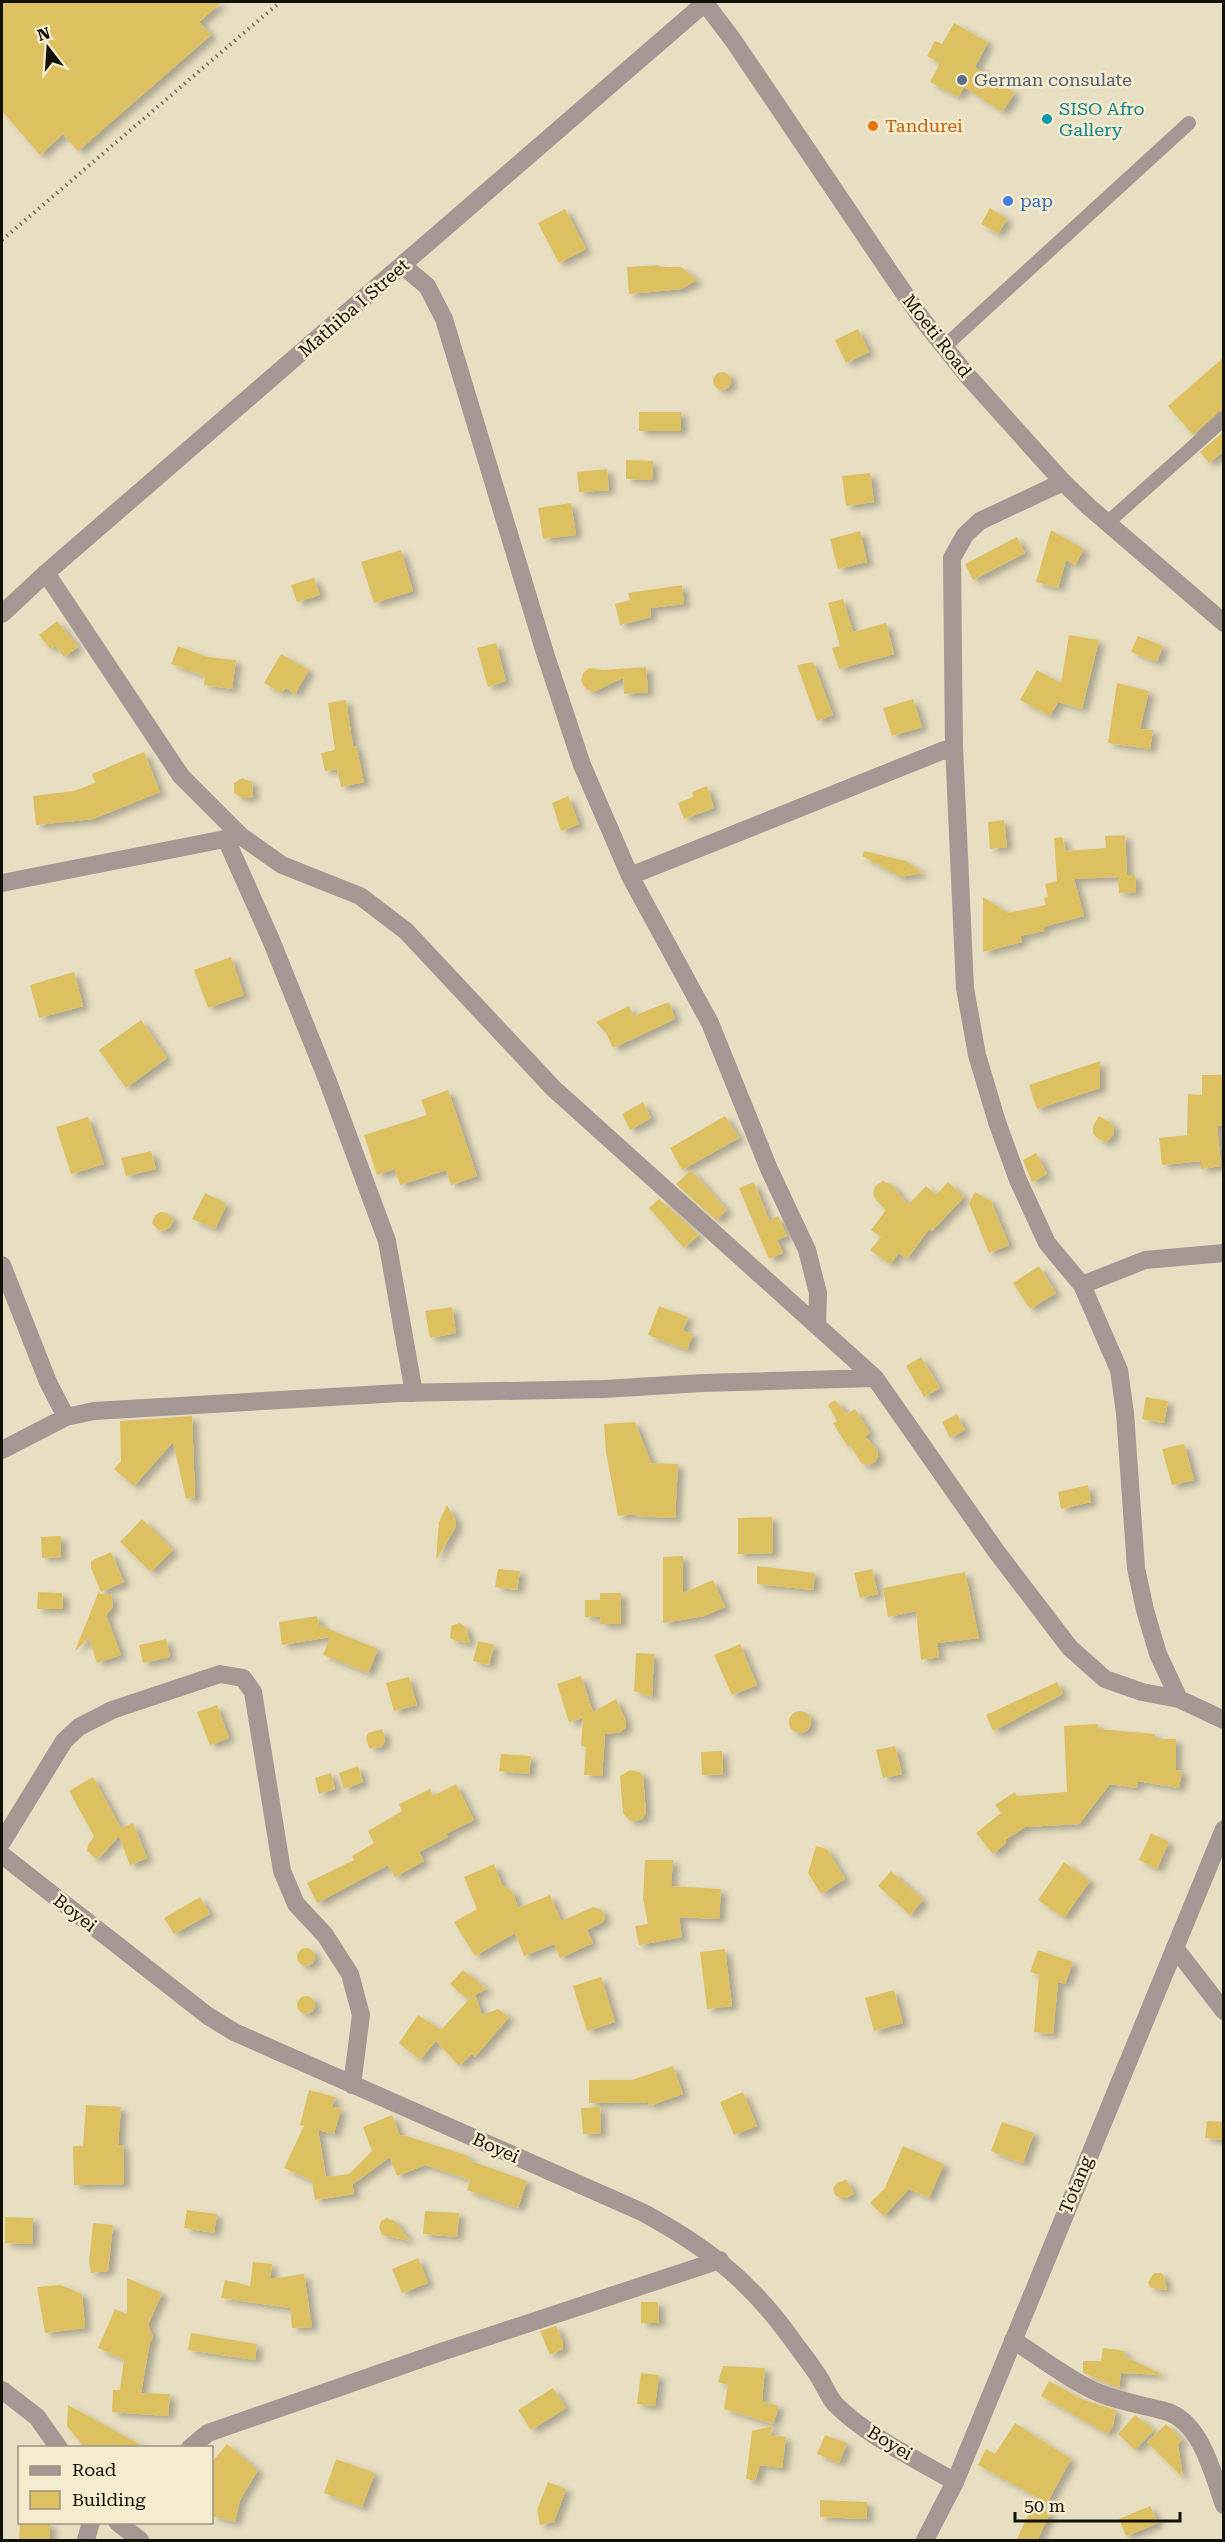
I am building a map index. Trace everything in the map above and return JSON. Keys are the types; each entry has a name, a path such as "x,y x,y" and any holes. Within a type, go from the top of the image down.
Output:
{"street":[{"name":"Mathiba I Street","path":"2,615 46,573 705,2"},
{"name":"Moeti Road","path":"705,2 891,274 944,347 1064,482 1107,523 1224,622"},
{"path":"403,266 427,286 444,319 578,754 630,876 710,1023 769,1168 807,1250 818,1293 817,1326"},
{"path":"1064,482 980,521 965,535 952,558 954,746 965,988 977,1055 997,1122 1018,1180 1047,1243 1082,1285 1119,1370 1125,1413 1136,1568 1144,1610 1158,1654 1179,1699"},
{"path":"46,573 181,776 233,838 319,1058 387,1241 414,1393"},
{"path":"630,876 954,746"},
{"path":"2,883 233,838 282,865 360,896 406,931 553,1088 875,1378 996,1551 1070,1648 1105,1679 1142,1692 1179,1699 1224,1720"},
{"path":"1082,1285 1145,1260 1224,1253"},
{"path":"2,1265 48,1382 66,1416"},
{"path":"2,1450 66,1416 94,1411 414,1393 604,1389 702,1383 875,1378"},
{"path":"2,1842 64,1741 79,1727 112,1710 219,1674 243,1678 253,1692 282,1871 296,1904 325,1935 350,1974 361,2015 352,2085"},
{"name":"Totang","path":"926,2541 955,2482 1224,1829"},
{"name":"Boyei","path":"2,1855 208,2016 266,2048 642,2212 681,2233 720,2260 749,2287 784,2328 818,2375 834,2403 856,2422 955,2482"},
{"path":"1175,1948 1224,2011"},
{"path":"192,2446 208,2433 438,2353 720,2260"},
{"path":"1013,2340 1096,2392 1131,2404 1168,2411 1183,2421 1204,2447 1224,2505"},
{"path":"3,2388 37,2418 58,2446"},
{"path":"86,2541 90,2524"}],"lane":[{"path":"944,347 1189,123"},
{"path":"1107,523 1224,419"}],"path":[{"path":"2,240 280,2"}],"building":[{"path":"2,2 222,2 199,22 211,35 78,151 63,134 40,155 2,111"},
{"path":"954,23 988,42 975,67 1015,93 1002,112 964,87 958,97 930,82 940,63 927,56 935,41 942,44"},
{"path":"990,208 1007,219 998,234 981,224"},
{"path":"565,209 586,249 559,263 538,223"},
{"path":"659,265 660,267 681,267 697,280 681,289 629,294 627,267"},
{"path":"858,329 869,352 846,363 835,340"},
{"path":"1224,357 1224,410 1218,412 1193,435 1168,406"},
{"path":"722,372 729,374 731,381 729,388 722,390 715,388 713,381 715,374"},
{"path":"639,412 681,412 681,431 639,431"},
{"path":"1224,431 1224,451 1209,463 1200,452"},
{"path":"626,460 653,461 652,480 626,479"},
{"path":"607,469 609,490 579,492 577,472"},
{"path":"870,473 874,502 846,506 842,476"},
{"path":"571,503 576,535 543,539 538,508"},
{"path":"1051,530 1084,549 1075,565 1066,560 1058,588 1036,582"},
{"path":"860,531 867,562 838,569 830,539"},
{"path":"1017,537 1025,553 973,580 965,564"},
{"path":"401,550 413,591 374,603 361,562"},
{"path":"314,578 320,595 297,602 291,585"},
{"path":"682,585 684,604 650,608 651,617 620,625 615,604 630,600 628,593"},
{"path":"843,599 853,632 886,623 894,654 839,669 832,648 840,646 828,603"},
{"path":"57,621 78,647 64,657 55,645 50,649 39,635"},
{"path":"1069,635 1099,640 1082,709 1058,702 1050,716 1020,700 1037,670 1061,683"},
{"path":"1138,636 1163,646 1157,662 1131,652"},
{"path":"496,643 506,681 488,687 477,648"},
{"path":"178,646 207,657 236,660 232,689 204,685 205,676 171,664"},
{"path":"281,654 309,670 295,694 286,688 281,693 264,683"},
{"path":"813,662 833,715 817,721 797,665"},
{"path":"646,667 648,692 624,694 623,678 593,692 585,688 581,681 583,673 589,668 603,670"},
{"path":"1117,683 1149,691 1140,729 1153,730 1150,749 1108,743"},
{"path":"913,699 922,727 892,736 883,708"},
{"path":"346,700 353,746 356,746 364,782 341,787 337,769 325,771 321,753 335,750 328,703"},
{"path":"144,752 160,792 93,819 36,825 33,796 74,791 95,783 92,774"},
{"path":"242,778 252,782 253,797 242,798 234,793 234,783"},
{"path":"707,786 714,808 684,819 678,803 693,797 692,792"},
{"path":"568,796 579,824 561,831 552,803"},
{"path":"1004,820 1007,847 990,849 988,822"},
{"path":"1125,835 1127,875 1135,875 1136,892 1119,893 1118,877 1074,879 1084,916 1043,927 1044,931 1020,936 1022,942 983,952 983,897 1008,913 1046,905 1044,898 1048,897 1045,884 1057,881 1054,838 1062,837 1066,851 1106,848 1105,836"},
{"path":"864,851 906,861 923,873 900,877 862,856"},
{"path":"231,957 244,995 208,1008 194,970"},
{"path":"74,972 83,1006 39,1018 30,985"},
{"path":"669,1002 675,1019 613,1048 606,1033 596,1022 629,1006 633,1016"},
{"path":"141,1020 167,1058 126,1088 99,1050"},
{"path":"1100,1061 1100,1088 1037,1109 1029,1085"},
{"path":"1202,1075 1224,1075 1224,1126 1217,1126 1221,1166 1201,1169 1201,1161 1162,1165 1159,1138 1187,1135 1188,1094 1202,1095"},
{"path":"448,1090 477,1176 451,1185 446,1170 400,1185 395,1169 377,1175 364,1135 427,1115 421,1100"},
{"path":"643,1102 651,1118 630,1130 622,1114"},
{"path":"725,1116 739,1138 682,1170 670,1148"},
{"path":"1099,1116 1110,1122 1114,1128 1113,1135 1106,1143 1093,1133 1093,1126"},
{"path":"88,1117 104,1164 71,1174 56,1127"},
{"path":"151,1151 156,1169 126,1176 121,1158"},
{"path":"1036,1153 1047,1174 1032,1182 1023,1160"},
{"path":"691,1170 727,1210 716,1220 676,1184"},
{"path":"883,1181 892,1185 908,1205 926,1186 936,1195 948,1182 964,1197 932,1231 929,1229 907,1259 899,1253 890,1264 870,1250 881,1237 871,1230 886,1210 875,1199 873,1193 875,1186"},
{"path":"754,1182 769,1220 778,1216 787,1236 777,1240 783,1253 769,1259 739,1188"},
{"path":"975,1192 991,1201 1009,1245 989,1253 969,1203"},
{"path":"205,1193 227,1204 215,1229 192,1219"},
{"path":"659,1199 699,1235 684,1248 649,1208"},
{"path":"161,1212 167,1213 174,1220 169,1228 163,1231 157,1229 152,1223 155,1215"},
{"path":"1039,1266 1056,1293 1030,1309 1013,1283"},
{"path":"659,1306 688,1317 683,1331 693,1334 687,1350 648,1335"},
{"path":"452,1307 456,1333 430,1338 425,1311"},
{"path":"921,1357 940,1388 924,1397 906,1366"},
{"path":"1146,1397 1168,1401 1164,1423 1142,1419"},
{"path":"835,1400 847,1414 855,1409 870,1433 865,1436 877,1450 878,1456 875,1462 868,1465 862,1464 850,1445 848,1447 833,1423 837,1421 828,1405"},
{"path":"957,1414 965,1430 950,1438 942,1422"},
{"path":"192,1416 195,1497 186,1499 173,1442 134,1486 114,1469 121,1461 120,1421"},
{"path":"635,1422 651,1463 678,1464 675,1518 636,1516 635,1514 618,1516 606,1452 604,1424"},
{"path":"1184,1444 1194,1480 1172,1485 1162,1449"},
{"path":"1088,1485 1091,1502 1061,1509 1058,1492"},
{"path":"447,1505 456,1521 456,1527 436,1560 439,1522"},
{"path":"772,1517 773,1553 738,1554 738,1518"},
{"path":"142,1519 173,1550 151,1572 120,1542"},
{"path":"61,1536 61,1557 42,1558 41,1537"},
{"path":"111,1552 124,1582 101,1592 91,1568 91,1561"},
{"path":"683,1556 683,1593 713,1580 725,1607 704,1616 663,1623 663,1557"},
{"path":"757,1566 815,1573 813,1590 757,1584"},
{"path":"498,1569 520,1571 517,1590 495,1587"},
{"path":"872,1569 878,1594 860,1598 854,1573"},
{"path":"965,1572 979,1638 937,1643 939,1657 921,1660 916,1611 888,1617 883,1588"},
{"path":"99,1591 100,1594 111,1594 113,1607 107,1614 107,1618 121,1655 97,1663 89,1638 75,1651"},
{"path":"38,1592 62,1593 63,1609 37,1609"},
{"path":"600,1593 621,1593 621,1624 600,1624 601,1617 585,1617 585,1600 600,1600"},
{"path":"317,1616 319,1625 378,1649 368,1673 323,1655 330,1637 282,1645 279,1622"},
{"path":"460,1623 466,1628 470,1643 450,1638 451,1626"},
{"path":"166,1639 170,1657 143,1663 139,1645"},
{"path":"478,1641 494,1645 489,1665 473,1661"},
{"path":"740,1644 757,1685 732,1695 714,1655"},
{"path":"636,1653 654,1654 652,1697 634,1691"},
{"path":"581,1676 593,1712 616,1699 626,1721 626,1727 621,1732 605,1734 602,1776 584,1775 586,1747 581,1746 583,1718 569,1722 557,1684"},
{"path":"409,1677 417,1705 394,1711 386,1683"},
{"path":"1057,1682 1063,1694 993,1731 986,1715"},
{"path":"217,1705 229,1738 210,1745 197,1712"},
{"path":"800,1711 810,1718 811,1722 804,1732 800,1733 790,1726 789,1722 796,1712"},
{"path":"1098,1724 1098,1729 1155,1734 1155,1739 1176,1739 1176,1770 1182,1771 1179,1788 1138,1781 1137,1788 1110,1784 1079,1824 1025,1827 1005,1840 1006,1843 993,1854 976,1833 1001,1813 995,1805 1015,1792 1017,1796 1067,1792 1064,1726"},
{"path":"382,1729 385,1737 384,1743 381,1747 369,1748 366,1738 368,1733"},
{"path":"895,1746 902,1774 883,1778 876,1750"},
{"path":"722,1751 723,1774 702,1775 701,1752"},
{"path":"501,1754 531,1756 529,1774 499,1771"},
{"path":"358,1766 363,1782 344,1789 339,1773"},
{"path":"630,1770 640,1772 643,1777 646,1813 642,1819 636,1821 630,1821 623,1813 620,1776"},
{"path":"331,1773 335,1789 319,1794 315,1778"},
{"path":"93,1777 121,1828 133,1823 147,1858 130,1865 119,1836 100,1857 95,1858 87,1851 94,1836 69,1791"},
{"path":"456,1784 474,1820 446,1834 448,1837 419,1852 424,1861 395,1877 388,1865 317,1903 307,1883 354,1860 352,1856 374,1843 368,1831 402,1811 399,1804 430,1789 433,1796"},
{"path":"1151,1833 1169,1842 1157,1869 1139,1860"},
{"path":"816,1846 827,1849 845,1879 821,1894 808,1873"},
{"path":"645,1860 673,1860 671,1886 721,1889 719,1919 679,1917 682,1937 639,1945 635,1926 648,1924 643,1899"},
{"path":"1064,1862 1090,1881 1064,1918 1038,1900"},
{"path":"494,1864 502,1885 513,1892 518,1908 550,1895 561,1921 593,1907 602,1910 605,1917 603,1922 587,1930 593,1943 560,1958 554,1944 524,1956 515,1933 475,1956 454,1922 477,1909 464,1877"},
{"path":"891,1871 923,1900 910,1915 878,1886"},
{"path":"200,1897 210,1914 174,1934 164,1918"},
{"path":"306,1948 314,1953 315,1957 310,1965 306,1966 298,1961 297,1957 302,1949"},
{"path":"725,1949 732,2006 707,2009 700,1952"},
{"path":"1038,1950 1073,1962 1065,1984 1058,1982 1053,2034 1034,2032 1039,1975 1030,1972"},
{"path":"463,1970 487,1989 475,1995 482,2015 498,2009 509,2017 475,2057 472,2054 459,2066 436,2041 420,2060 399,2043 418,2015 441,2030 472,1996 466,1998 450,1984"},
{"path":"601,1977 615,2022 587,2031 573,1986"},
{"path":"894,1990 903,2023 874,2031 865,1998"},
{"path":"302,1996 310,1996 315,2001 313,2012 302,2014 297,2009 297,2001"},
{"path":"673,2066 683,2094 649,2106 648,2102 589,2103 589,2080 632,2080"},
{"path":"309,2090 335,2097 332,2107 341,2109 334,2134 318,2130 326,2177 349,2174 372,2151 363,2127 392,2115 400,2136 469,2156 468,2160 527,2181 518,2208 467,2190 470,2180 425,2165 397,2176 390,2157 353,2184 352,2182 354,2194 315,2200 312,2181 284,2168 304,2126 300,2125"},
{"path":"743,2092 757,2126 734,2135 720,2102"},
{"path":"86,2105 121,2107 118,2145 123,2145 124,2184 74,2185 73,2146 83,2146"},
{"path":"600,2107 601,2133 583,2134 581,2108"},
{"path":"1207,2121 1224,2122 1224,2140 1205,2138"},
{"path":"1002,2122 1034,2133 1023,2163 991,2151"},
{"path":"903,2146 944,2164 929,2198 909,2189 884,2216 870,2203 885,2188"},
{"path":"847,2180 854,2194 840,2198 835,2195 833,2188 838,2182"},
{"path":"187,2210 217,2214 214,2233 184,2228"},
{"path":"425,2211 459,2213 457,2237 423,2234"},
{"path":"5,2217 33,2218 32,2244 5,2243"},
{"path":"387,2218 395,2221 410,2241 382,2235 379,2227 381,2221"},
{"path":"93,2223 113,2225 108,2271 91,2273 89,2262"},
{"path":"418,2258 428,2283 402,2293 392,2269"},
{"path":"253,2262 272,2264 270,2279 304,2274 312,2327 292,2328 290,2308 221,2298 225,2280 250,2286"},
{"path":"1154,2273 1161,2273 1164,2276 1167,2290 1151,2288 1148,2282"},
{"path":"127,2278 162,2293 148,2325 153,2337 150,2342 141,2393 170,2394 168,2416 112,2412 113,2390 120,2390 124,2360 98,2348 115,2309 127,2314"},
{"path":"61,2285 82,2294 85,2328 45,2333 37,2287"},
{"path":"641,2302 658,2302 659,2323 641,2323"},
{"path":"556,2326 563,2342 563,2349 550,2355 540,2331"},
{"path":"191,2333 257,2344 255,2360 188,2350"},
{"path":"1103,2348 1125,2351 1124,2356 1164,2375 1121,2373 1119,2388 1083,2373 1083,2361 1101,2361"},
{"path":"723,2366 765,2368 762,2401 779,2406 773,2424 724,2409 728,2385 718,2382"},
{"path":"641,2373 659,2375 655,2406 637,2404"},
{"path":"1049,2381 1084,2400 1116,2410 1113,2426 1107,2434 1041,2396"},
{"path":"553,2388 566,2408 531,2430 518,2410"},
{"path":"68,2405 142,2446 83,2446 67,2426"},
{"path":"1135,2415 1154,2430 1135,2450 1118,2434"},
{"path":"1015,2423 1071,2459 1047,2503 978,2465 986,2449 995,2454"},
{"path":"1166,2424 1182,2440 1178,2444 1183,2478 1147,2442"},
{"path":"773,2426 770,2435 786,2437 782,2468 760,2465 755,2481 746,2479 752,2431"},
{"path":"825,2435 847,2443 839,2463 817,2454"},
{"path":"227,2444 258,2470 240,2500 235,2522 213,2516 213,2461"},
{"path":"336,2459 375,2473 362,2507 324,2493"},
{"path":"548,2482 566,2489 554,2522 540,2525 537,2510"},
{"path":"820,2500 867,2502 867,2519 820,2517"},
{"path":"1033,2505 1050,2513 1037,2541 1016,2541"},
{"path":"1150,2506 1158,2523 1126,2536 1119,2519"},
{"path":"20,2524 50,2524 50,2541 19,2541"}],"place":[{"name":"German consulate","path":"962,80"},
{"name":"SISO Afro Gallery","path":"1047,119"},
{"name":"Tandurei","path":"873,126"},
{"name":"pap","path":"1008,201"}]}
